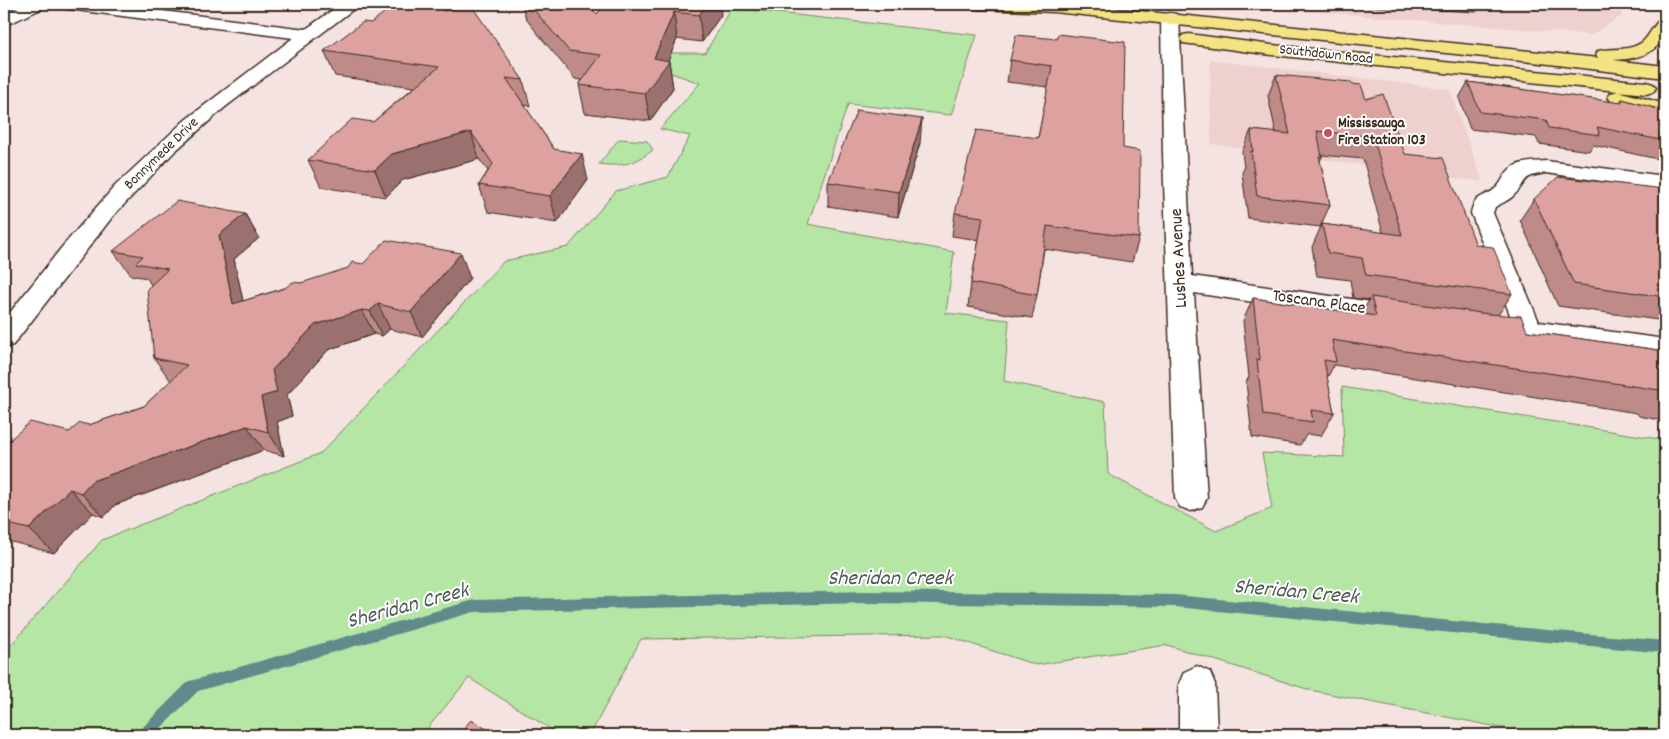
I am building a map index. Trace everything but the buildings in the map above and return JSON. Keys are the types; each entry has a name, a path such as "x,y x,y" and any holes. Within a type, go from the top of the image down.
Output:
{"main road":[{"name":"Southdown Road","path":"984,4 1043,19 1170,27 1541,57 1665,72"},
{"path":"1541,57 1628,54 1646,49 1654,42 1664,14"},
{"name":"Southdown Road","path":"1170,27 1272,50 1665,90"},
{"path":"1534,76 1665,110"}],"street":[{"path":"4,21 38,4"},
{"path":"68,4 310,35"},
{"name":"Bonnymede Drive","path":"4,338 109,206 142,170 221,99 352,4"},
{"name":"Lushes Avenue","path":"1170,27 1174,154 1182,283 1191,498"},
{"path":"1530,330 1482,213 1484,204 1505,192 1516,174 1536,167 1665,183"},
{"name":"Toscana Place","path":"1182,283 1424,319"},
{"path":"1463,324 1530,330 1665,348"},
{"path":"1197,684 1198,735"}],"shaded area":[{"path":"1226,4 1611,4 1623,15 1591,35"},
{"path":"1210,60 1449,89 1483,182 1211,144"}],"green space":[{"path":"732,8 977,35 951,115 848,104 808,224 954,252 946,313 1009,320 1004,381 1105,402 1108,474 1216,531 1272,508 1262,453 1344,457 1342,387 1665,440 1665,735 1538,735 1310,690 1167,645 1036,665 944,635 641,639 590,735 560,735 469,678 422,735 4,735 4,653 102,540 321,453 504,261 568,247 616,191 668,177 690,136 660,129 700,83 674,74 635,65 671,53 705,53"},
{"path":"619,139 647,141 653,150 640,159 621,165 599,164"}],"waterway":[{"name":"Sheridan Creek","path":"145,735 194,686 474,606 867,597 1175,601 1665,647"}],"place":[{"name":"Mississauga Fire Station 103","path":"1328,133"}]}
